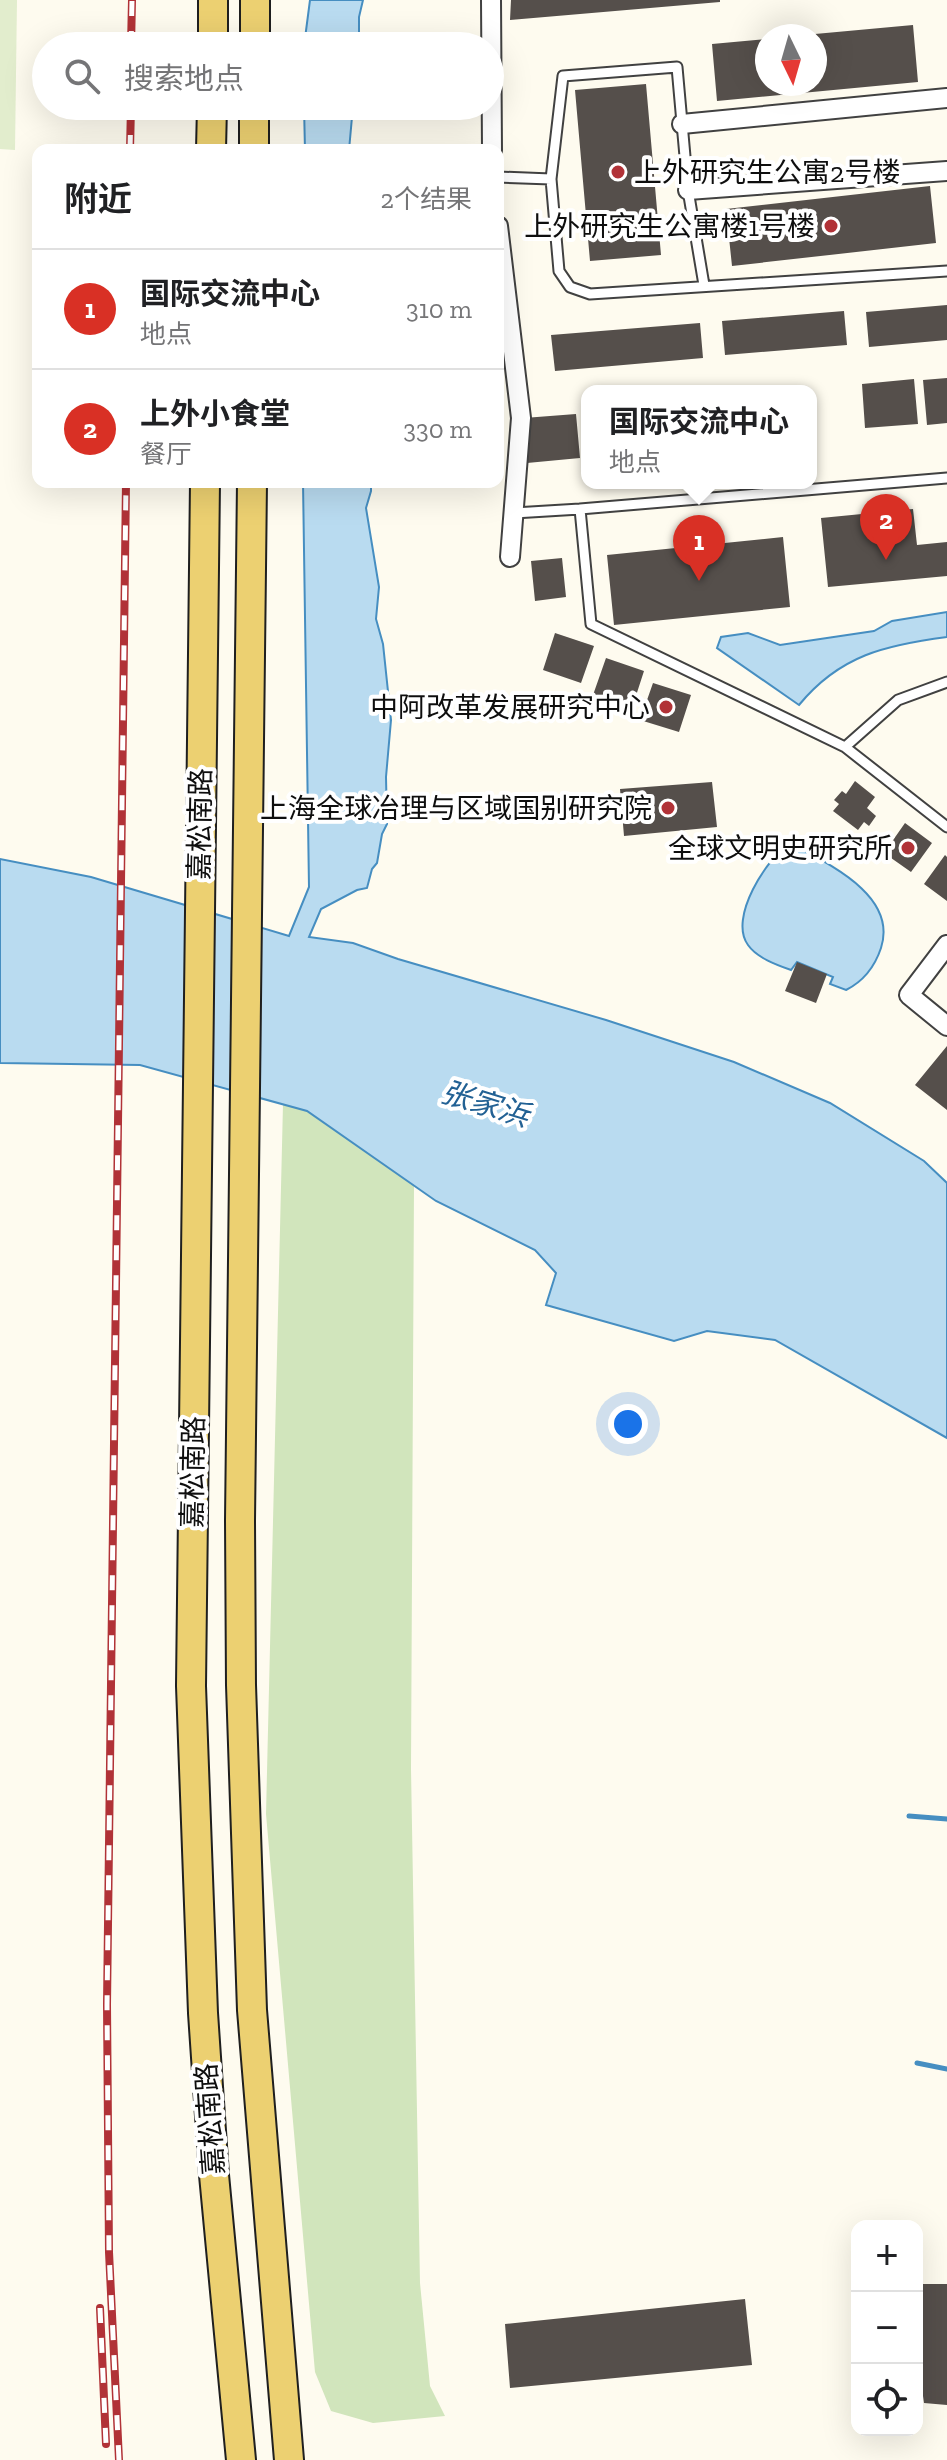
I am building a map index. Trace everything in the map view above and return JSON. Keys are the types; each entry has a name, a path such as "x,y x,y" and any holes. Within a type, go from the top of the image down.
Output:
{"main road":[{"path":"213,0 213,32"},
{"path":"255,0 255,32"},
{"path":"211,144 212,120"},
{"path":"254,120 254,144"},
{"name":"嘉松南路","path":"205,488 191,1686 203,2013 214,2175 241,2460"},
{"name":"嘉松南路","path":"252,488 240,1521 245,1818 252,2010 289,2460"}],"street":[{"path":"491,0 491,32"},
{"path":"682,124 947,98"},
{"path":"492,120 492,144"},
{"path":"688,190 947,171"},
{"path":"504,276 521,418 510,557"},
{"path":"947,945 909,995 947,1026"}],"lane":[{"path":"704,285 688,190 677,67 563,76 551,179 559,271 570,287 590,294 947,271"},
{"path":"504,177 551,179"},
{"path":"817,489 947,478"},
{"path":"514,513 817,489"},
{"path":"580,509 591,624 845,747 947,827"},
{"path":"845,747 898,700 947,682"}],"green space":[{"path":"0,0 17,0 15,150 0,149"},
{"path":"283,1104 307,1111 414,1185 411,1769 420,2283 430,2386 445,2416 373,2423 331,2411 315,2372 266,1814"}],"water":[{"path":"310,0 363,0 359,32 306,32"},
{"path":"304,120 352,120 350,144 305,144"},
{"name":"张家浜","path":"303,488 371,488 366,508 379,587 376,619 383,644 391,720 386,777 387,824 367,888 321,909 309,937 353,943 734,1062 830,1103 924,1161 947,1183 947,1438 775,1340 707,1331 674,1341 546,1305 556,1273 535,1250 436,1201 307,1111 140,1065 0,1063 0,859 91,877 289,936 309,887"},
{"path":"947,612 947,637 904,644 866,655 831,674 799,705 717,648 721,637 748,633 780,645 874,631 892,621"},
{"path":"790,843 840,871 870,897 879,912 884,929 879,955 863,978 846,990 830,984 833,977 797,962 791,970 757,954 748,945 743,933 746,905 753,890 771,861"}],"building":[{"path":"511,0 720,0 720,2 510,20"},
{"path":"913,25 918,82 827,91 827,33"},
{"path":"755,40 755,96 770,96 717,101 712,44"},
{"name":"上外研究生公寓2号楼","path":"646,84 661,255 590,261 575,90"},
{"name":"上外研究生公寓楼1号楼","path":"930,186 936,243 732,266 726,209"},
{"path":"947,305 947,340 869,347 866,312"},
{"path":"844,311 847,345 725,355 722,321"},
{"path":"700,323 703,358 555,371 551,335"},
{"path":"947,378 947,423 927,425 923,380"},
{"path":"914,379 918,424 865,428 862,384"},
{"path":"576,414 580,458 527,463 524,418"},
{"path":"913,509 917,545 947,542 947,576 828,587 821,518"},
{"path":"783,537 790,607 614,625 607,555"},
{"path":"562,558 566,597 535,601 531,561"},
{"path":"555,633 594,646 581,683 543,670"},
{"path":"606,658 644,671 632,708 593,695"},
{"name":"中阿改革发展研究中心","path":"653,683 691,695 679,732 640,720"},
{"path":"855,781 875,797 867,808 876,816 869,826 864,822 858,830 833,811 839,804 834,800 842,791 846,794"},
{"name":"上海全球冶理与区域国别研究院","path":"712,782 717,827 624,836 620,789"},
{"name":"全球文明史研究所","path":"905,823 932,843 911,872 884,853"},
{"path":"945,855 947,857 947,901 924,884"},
{"path":"797,962 827,974 816,1003 785,991"},
{"path":"947,1046 947,1110 915,1085"},
{"path":"923,2284 947,2284 947,2405 924,2403"},
{"path":"745,2299 752,2365 510,2388 505,2324"}],"waterway":[{"path":"909,1816 947,1819"},
{"path":"917,2063 947,2069"}],"railway":[{"path":"131,32 132,0"},
{"path":"130,144 131,120"},
{"path":"119,2460 109,2252 107,2005 126,488"},
{"path":"100,2308 106,2444"}],"place":[{"name":"上外研究生公寓2号楼","path":"618,172"},
{"name":"上外研究生公寓楼1号楼","path":"831,226"},
{"name":"上外小食堂","path":"886,560"},
{"name":"国际交流中心","path":"699,581"},
{"name":"中阿改革发展研究中心","path":"666,707"},
{"name":"上海全球冶理与区域国别研究院","path":"668,808"},
{"name":"全球文明史研究所","path":"908,848"}]}
